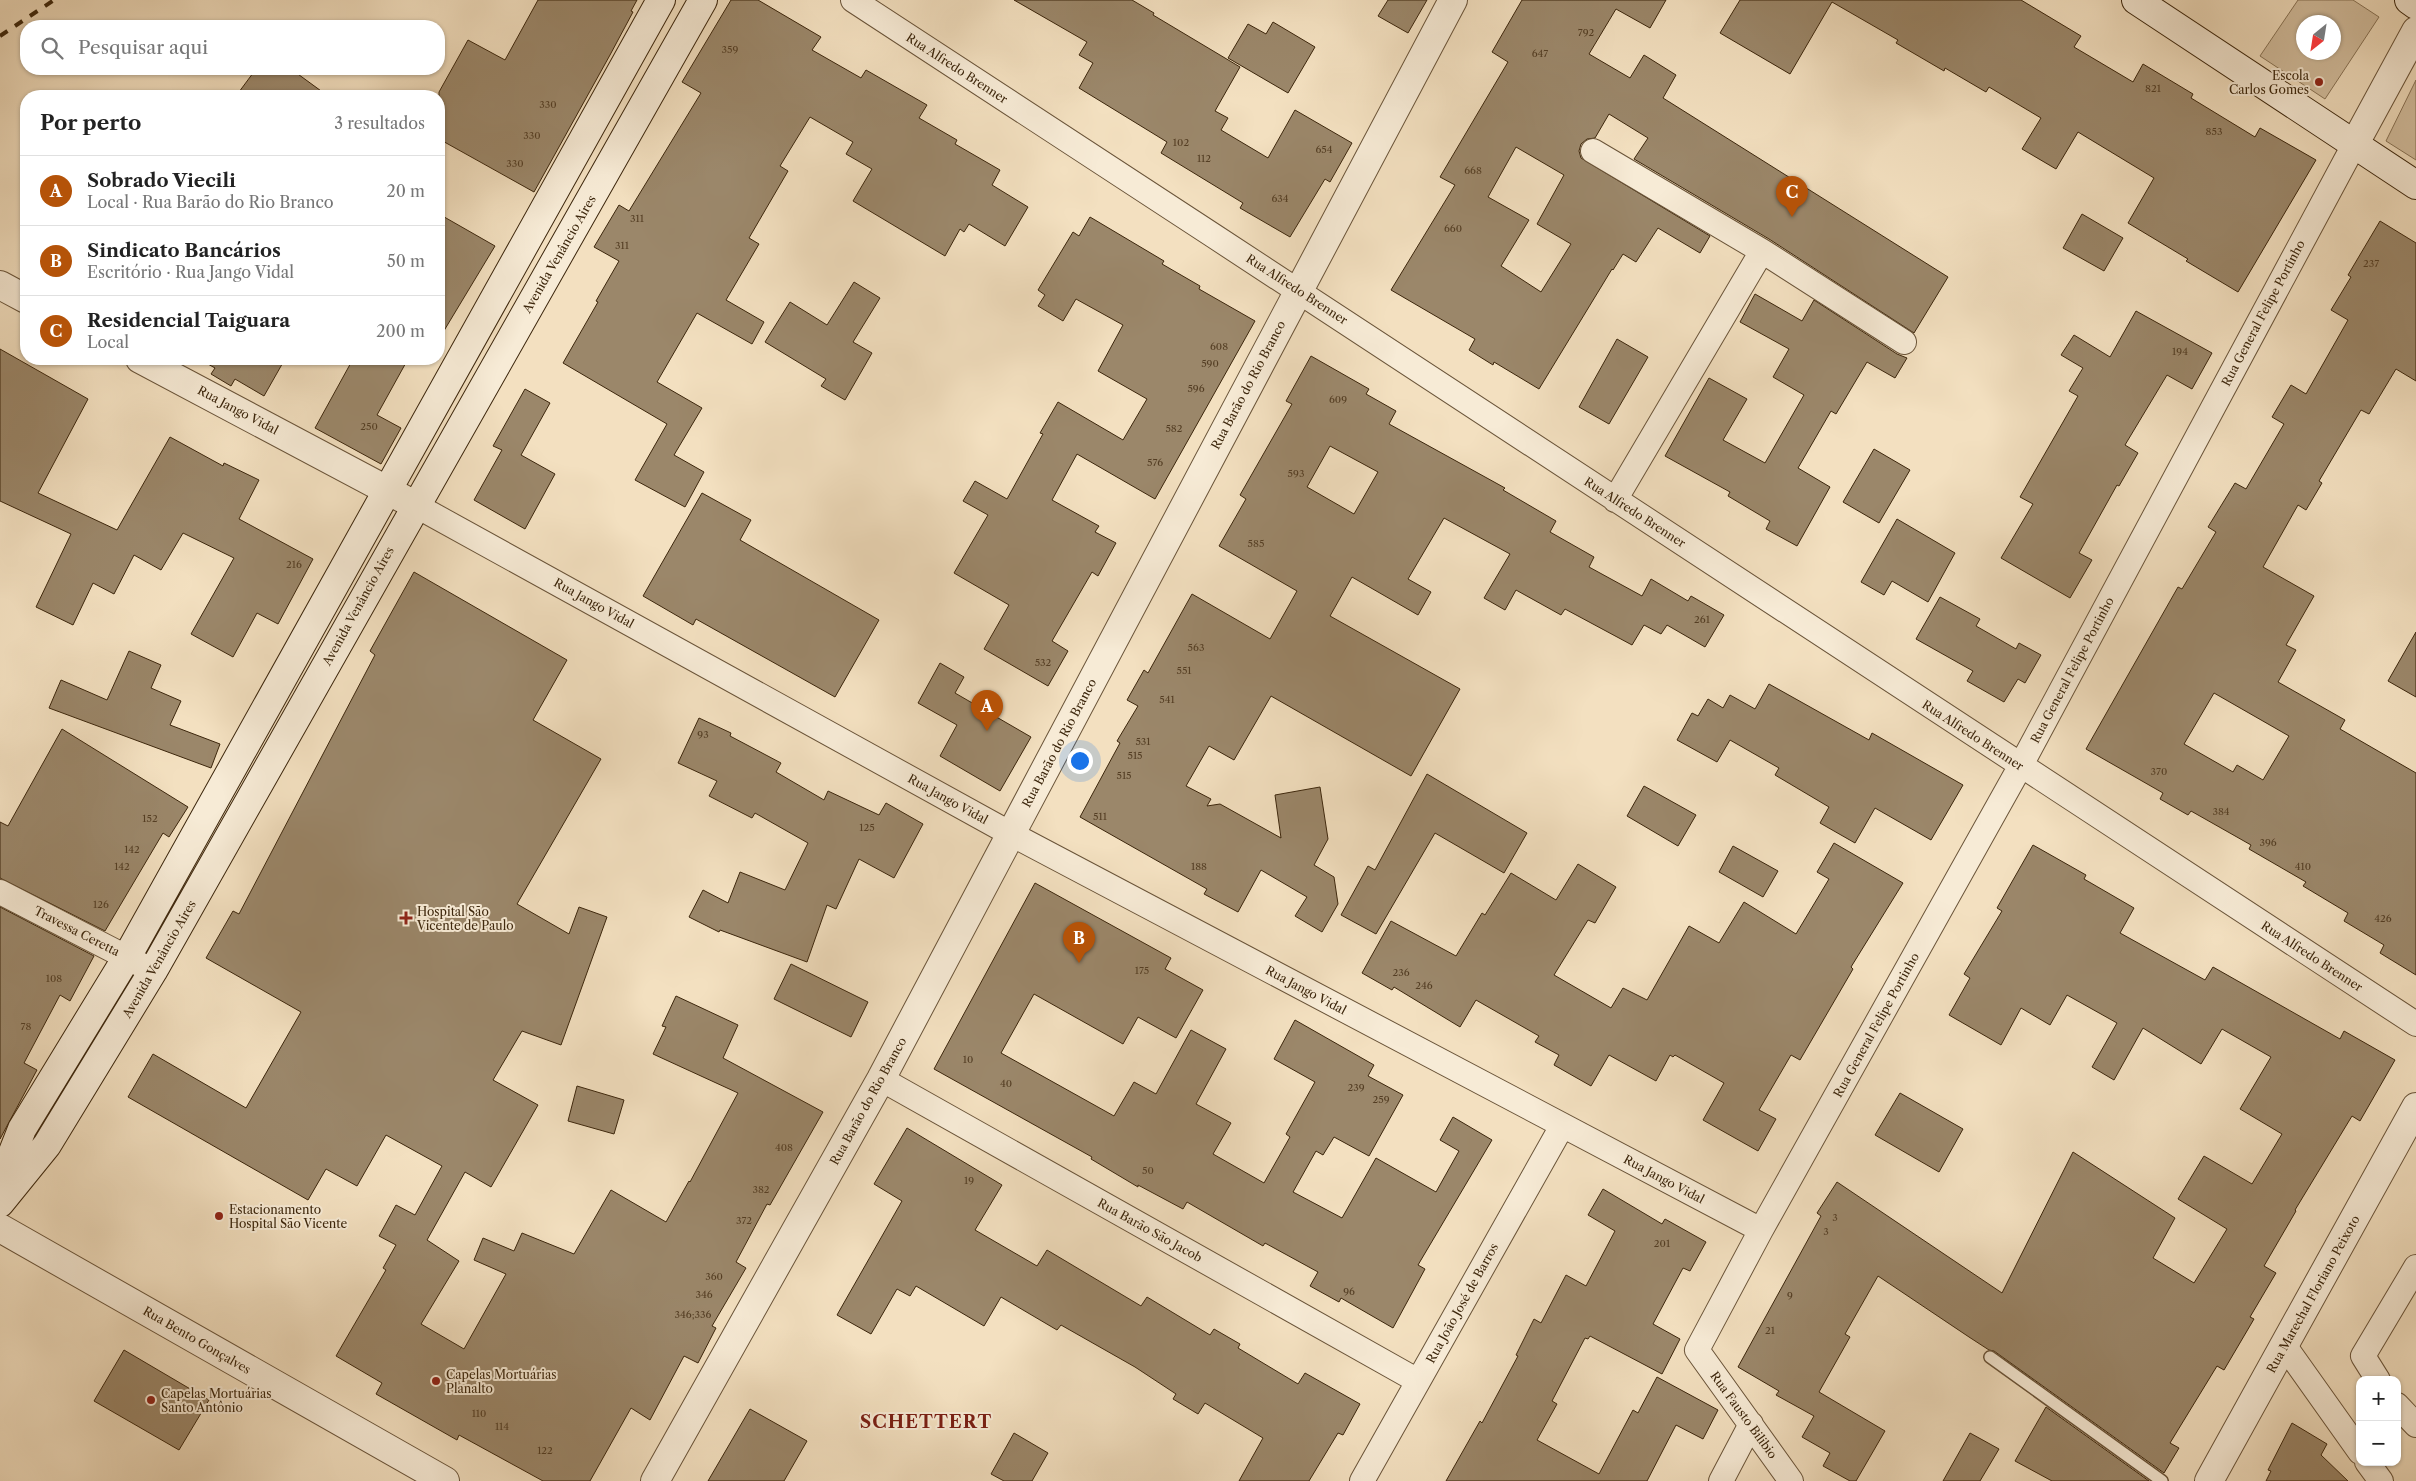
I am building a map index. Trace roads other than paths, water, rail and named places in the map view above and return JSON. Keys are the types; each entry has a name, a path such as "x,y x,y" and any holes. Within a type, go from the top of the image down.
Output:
{"main road":[{"path":"0,1185 22,1130 126,956 531,229 661,0"},
{"name":"Avenida Venâncio Aires","path":"0,1203 47,1145 86,1084 153,971 703,0"},
{"name":"Rua Barão do Rio Branco","path":"655,1481 881,1079 1453,0"},
{"path":"2136,0 2416,185"},
{"path":"2409,0 2416,5"},
{"path":"2354,144 2416,31"},
{"path":"531,229 563,249"},
{"path":"0,285 20,296"},
{"name":"Rua Jango Vidal","path":"151,365 416,504"},
{"name":"Rua Marechal Floriano Peixoto","path":"2209,1481 2416,1107"},
{"name":"Rua Bento Gonçalves","path":"0,1228 446,1481"}],"street":[{"name":"Rua Alfredo Brenner","path":"854,0 1298,290 2020,767 2416,1024"},
{"name":"Rua General Felipe Portinho","path":"1697,1350 2020,767 2354,144"},
{"path":"1593,152 1762,251 1904,342"},
{"path":"1615,500 1762,251"},
{"name":"Rua Jango Vidal","path":"416,504 1011,834 1762,1230"},
{"name":"Travessa Ceretta","path":"0,892 153,971"},
{"name":"Rua Barão São Jacob","path":"881,1079 1418,1381"},
{"name":"Rua João José de Barros","path":"1362,1481 1562,1126"},
{"path":"2376,1376 2363,1356 2416,1267"},
{"path":"2284,1345 2356,1446"},
{"name":"Rua Fausto Bilibio","path":"1697,1350 1791,1481"},
{"path":"2401,1409 2416,1425"},
{"path":"1721,1481 1751,1424"},
{"path":"2370,1466 2381,1481"}],"lane":[{"path":"63,1062 86,1084"},
{"path":"1990,1357 2162,1481"}],"railway":[{"path":"24,20 54,0"},
{"path":"0,36 20,23"}],"place":[{"name":"Escola Carlos Gomes","path":"2319,82"},
{"name":"Residencial Taiguara","path":"1792,217"},
{"name":"Sobrado Viecili","path":"987,731"},
{"name":"Hospital São Vicente de Paulo","path":"406,918"},
{"name":"Sindicato Bancários","path":"1079,963"},
{"name":"Estacionamento Hospital São Vicente","path":"219,1216"},
{"name":"Capelas Mortuárias Planalto","path":"436,1381"},
{"name":"Capelas Mortuárias Santo Antônio","path":"151,1400"}],"district":[{"name":"SCHETTERT","path":"926,1422"}]}
